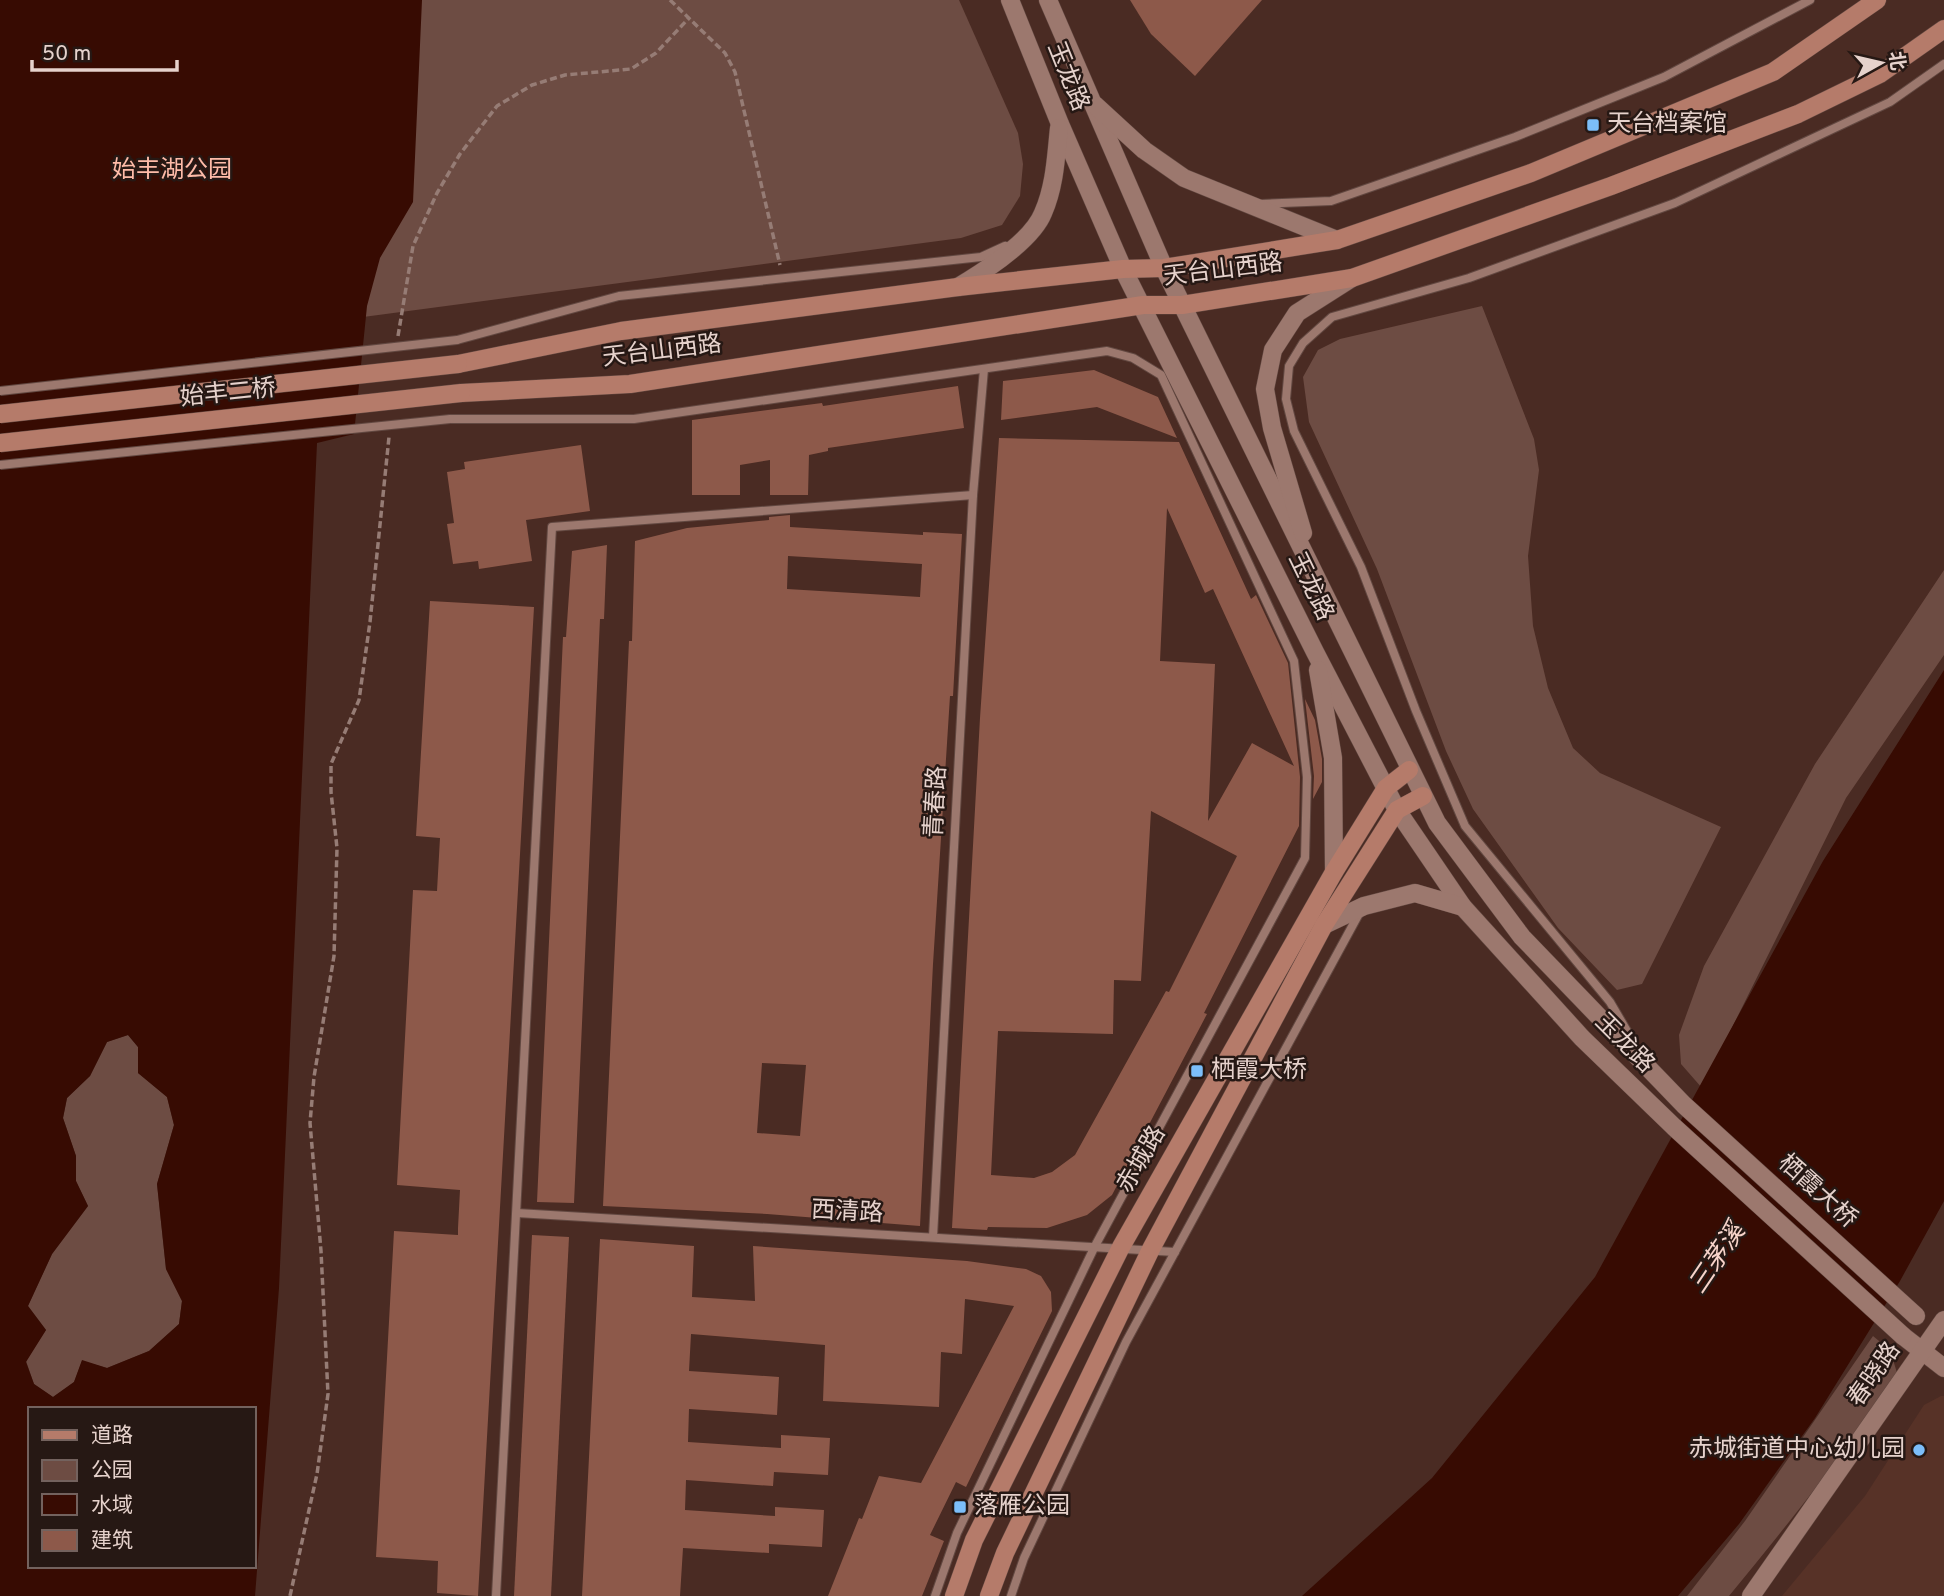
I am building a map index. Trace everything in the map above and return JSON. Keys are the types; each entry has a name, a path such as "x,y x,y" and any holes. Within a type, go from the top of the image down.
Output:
{"main road":[{"name":"玉龙路","path":"1010,0 1060,124 1123,268 1397,810 1463,907 1582,1038 1674,1127"},
{"name":"玉龙路","path":"1048,0 1164,268 1437,824 1522,937 1684,1105"},
{"name":"天台山西路","path":"458,364 621,331 958,287 1123,268 1164,268 1337,240 1531,173 1773,72 1877,0"},
{"name":"天台山西路","path":"461,393 630,384 1143,305 1182,305 1352,278 1611,186 1798,114 1880,74 1944,29"},
{"path":"1090,101 1144,150 1184,178 1337,240"},
{"path":"958,287 987,269 1024,238 1043,215 1054,178 1060,124"},
{"path":"1316,580 1272,428 1265,389 1273,350 1297,313 1352,278"},
{"name":"始丰二桥","path":"0,414 458,364"},
{"name":"始丰二桥","path":"0,443 461,393"},
{"path":"1315,652 1333,758 1334,872"},
{"name":"赤城路","path":"954,1596 974,1540 1121,1247 1334,872 1386,788 1409,770"},
{"name":"赤城路","path":"989,1596 1005,1553 1151,1249 1324,925 1397,810 1423,796"},
{"path":"1324,925 1364,906 1415,892 1463,907"},
{"name":"栖霞大桥","path":"1684,1105 1916,1316 1941,1332"},
{"name":"栖霞大桥","path":"1674,1127 1903,1336 1944,1368"},
{"name":"春晓路","path":"1751,1596 1922,1351 1941,1332"}],"lane":[{"path":"1246,204 1331,201 1515,136 1664,77 1810,0"},
{"path":"1645,1064 1610,1002 1465,826 1416,711 1361,567 1294,431 1286,399 1289,366 1303,343 1332,317 1469,278 1675,203 1889,102 1944,64"},
{"path":"0,391 457,340 619,296 981,257 1024,238"},
{"path":"0,466 450,419 634,419 1107,351 1133,358 1161,375 1294,661 1307,777 1305,858 1095,1246 957,1533 934,1596"},
{"name":"青春路","path":"933,1237 973,495 984,369"},
{"path":"496,1596 552,527 973,495"},
{"path":"1011,1596 1024,1558 1121,1354 1364,906"},
{"name":"西清路","path":"517,1213 1175,1252"}],"path":[{"path":"670,0 725,53 735,72 783,278"},
{"path":"398,344 413,246 437,193 460,154 497,106 532,85 565,75 631,69 656,52 689,18"},
{"path":"290,1596 317,1474 328,1394 321,1251 310,1123 314,1077 334,956 337,848 331,764 359,700 370,622 390,425"}],"shaded area":[{"name":"赤城街道中心幼儿园","path":"1944,1396 1944,1596 1782,1596 1865,1496 1924,1405"}],"green space":[{"name":"始丰湖公园","path":"0,0 959,0 1018,133 1023,164 1020,196 1002,225 961,238 0,365"},
{"path":"1482,306 1534,439 1539,470 1528,556 1533,626 1548,688 1573,748 1600,773 1721,827 1642,984 1617,990 1558,928 1473,809 1446,751 1377,569 1309,422 1303,377 1318,350 1340,339"},
{"path":"1944,570 1944,655 1846,798 1702,1088 1681,1064 1679,1035 1704,966 1815,764"},
{"path":"128,1035 138,1047 138,1073 167,1097 174,1125 157,1184 166,1269 182,1301 179,1324 149,1351 107,1368 82,1361 74,1382 53,1397 34,1384 26,1361 46,1330 28,1306 52,1254 88,1206 76,1181 76,1156 63,1118 67,1098 90,1076 107,1042"},
{"path":"1873,1336 1890,1350 1898,1376 1878,1404 1816,1488 1729,1596 1687,1596 1745,1521"}],"water":[{"path":"0,0 422,0 413,202 380,258 367,306 354,434 317,443 279,1288 255,1596 0,1596","holes":["128,1035 138,1047 138,1073 167,1097 174,1125 157,1184 166,1269 182,1301 179,1324 149,1351 107,1368 82,1360 74,1382 53,1397 34,1384 26,1362 46,1330 28,1306 52,1254 88,1206 76,1181 76,1156 63,1118 67,1098 90,1076 107,1042"]},
{"name":"三茅溪","path":"1944,670 1944,1201 1900,1281 1815,1418 1739,1524 1678,1596 1302,1596 1432,1478 1595,1277 1823,861"}],"building":[{"path":"1130,0 1262,0 1195,76 1151,34"},
{"path":"1094,370 1158,397 1177,438 1097,407 1001,420 1003,381"},
{"path":"958,386 964,428 828,448 828,451 809,455 808,495 770,495 770,460 740,465 740,495 692,495 692,420 822,403 823,406"},
{"path":"999,438 1179,442 1251,599 1256,595 1288,663 1300,777 1299,826 1204,1013 1207,1014 1112,1195 1087,1215 1047,1228 952,1228 980,718","holes":["1167,508 1205,593 1213,589 1294,766 1252,743 1208,821 1215,664 1160,661","1151,811 1237,856 1169,992 1166,991 1075,1155 1052,1172 1034,1178 991,1175 998,1031 1113,1034 1114,980 1141,981"]},
{"path":"581,445 590,511 526,520 532,561 479,569 478,561 453,564 447,524 454,523 447,472 465,469 464,462"},
{"path":"790,515 790,527 923,535 923,532 962,534 933,964 920,1226 767,1214 603,1206 635,541 687,528 769,520 769,517","holes":["788,556 922,564 920,597 787,589","762,1063 806,1065 800,1136 757,1133"]},
{"path":"607,545 604,619 600,619 574,1203 537,1202 563,637 566,637 572,551"},
{"path":"430,601 534,607 478,1596 437,1593 438,1561 376,1557 394,1231 458,1235 460,1190 397,1185 413,890 437,891 440,838 416,836"},
{"path":"1305,699 1315,720 1322,759 1322,782 1313,799 1314,776"},
{"path":"532,1235 569,1237 551,1596 514,1596"},
{"path":"600,1239 694,1246 692,1297 755,1301 753,1246 967,1261 1026,1269 1041,1276 1051,1292 1052,1311 966,1487 956,1482 930,1535 944,1541 922,1596 828,1596 879,1476 921,1483 1014,1306 965,1299 962,1354 941,1352 939,1407 823,1401 825,1345 691,1334 689,1371 779,1377 777,1415 689,1409 688,1442 781,1448 781,1435 830,1438 828,1475 774,1472 773,1486 686,1480 685,1510 775,1516 775,1507 824,1510 822,1547 769,1544 769,1553 683,1548 680,1596 582,1596"}],"place":[{"name":"天台档案馆","path":"1593,125"},
{"name":"栖霞大桥","path":"1197,1071"},
{"name":"赤城街道中心幼儿园","path":"1919,1450"},
{"name":"落雁公园","path":"960,1507"}]}
